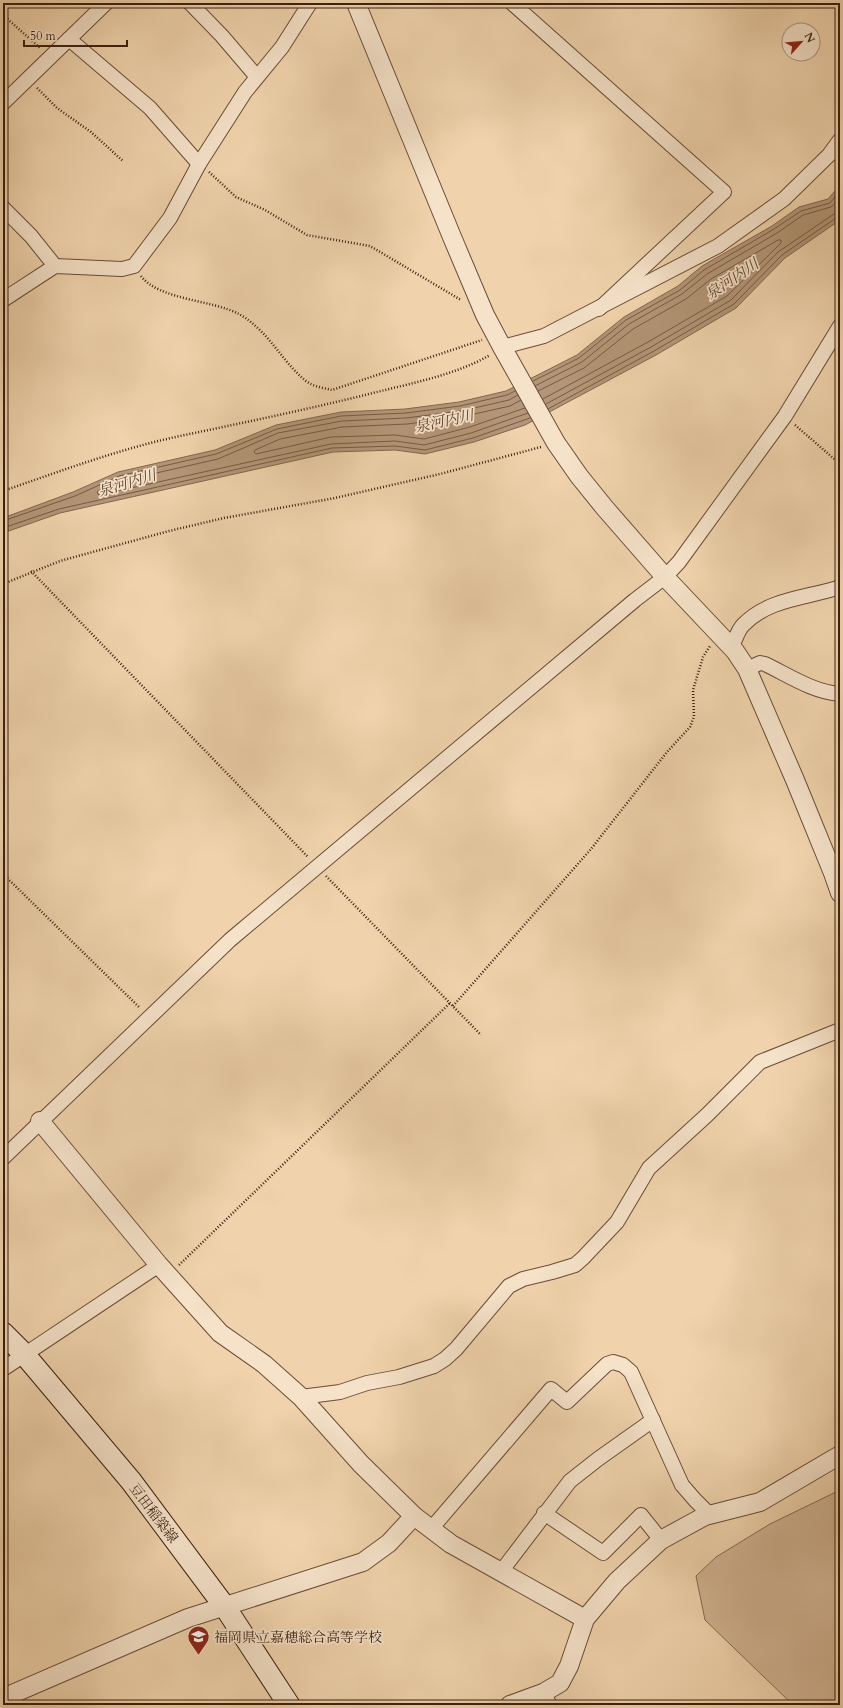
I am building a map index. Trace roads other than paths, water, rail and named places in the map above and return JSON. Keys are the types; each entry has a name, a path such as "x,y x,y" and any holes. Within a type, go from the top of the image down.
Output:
{"main road":[{"name":"豆田稲築線","path":"3,1333 24,1354 131,1481 225,1607 289,1705"}],"street":[{"path":"3,103 106,3"},
{"path":"190,3 222,36 257,77"},
{"path":"3,300 55,266 122,269 134,266 170,218 199,164 245,92 282,47 310,3"},
{"path":"356,3 452,237 485,315 499,341 554,439 604,507 665,577 732,646 747,669 837,872 840,894"},
{"path":"512,3 724,192 599,308"},
{"path":"69,39 150,108 199,164"},
{"path":"499,341 544,336 718,246 784,199 829,155 840,140"},
{"path":"3,208 31,236 55,266"},
{"path":"3,1158 230,940 629,605 665,577 679,562 785,416 840,326"},
{"path":"732,646 743,626 765,610 790,599 827,592 840,587"},
{"path":"747,669 760,664 765,664 817,689 829,693 840,694"},
{"path":"301,1397 340,1392 367,1383 399,1377 434,1366 445,1359 456,1349 509,1286 523,1279 552,1272 575,1264 583,1258 617,1222 650,1168 707,1115 760,1062 840,1030"},
{"path":"40,1121 164,1270 220,1334 264,1364 301,1397 361,1464 414,1516 451,1544 500,1573 585,1619"},
{"path":"3,1369 24,1354 164,1270"},
{"path":"431,1529 551,1389 567,1402 607,1364 613,1362 623,1365 631,1372 654,1420 682,1485 710,1515"},
{"path":"500,1573 544,1513 570,1481 598,1459 654,1420"},
{"path":"510,1705 546,1699 560,1683 569,1666 585,1619 617,1581 661,1540 710,1515 760,1502 840,1455"},
{"path":"544,1513 603,1553 641,1515 661,1540"},
{"path":"3,1698 188,1618 363,1562 389,1543 414,1516"}],"water":[{"name":"泉河内川","path":"840,185 840,220 785,258 736,308 656,355 525,425 474,442 425,454 395,450 333,452 60,513 3,533 3,518 73,492 118,472 215,450 276,425 341,412 405,409 459,402 506,391 577,355 624,317 678,286 702,266 772,226 799,207 828,199"}],"place":[{"name":"福岡県立嘉穂総合高等学校","path":"198,1656"}]}
